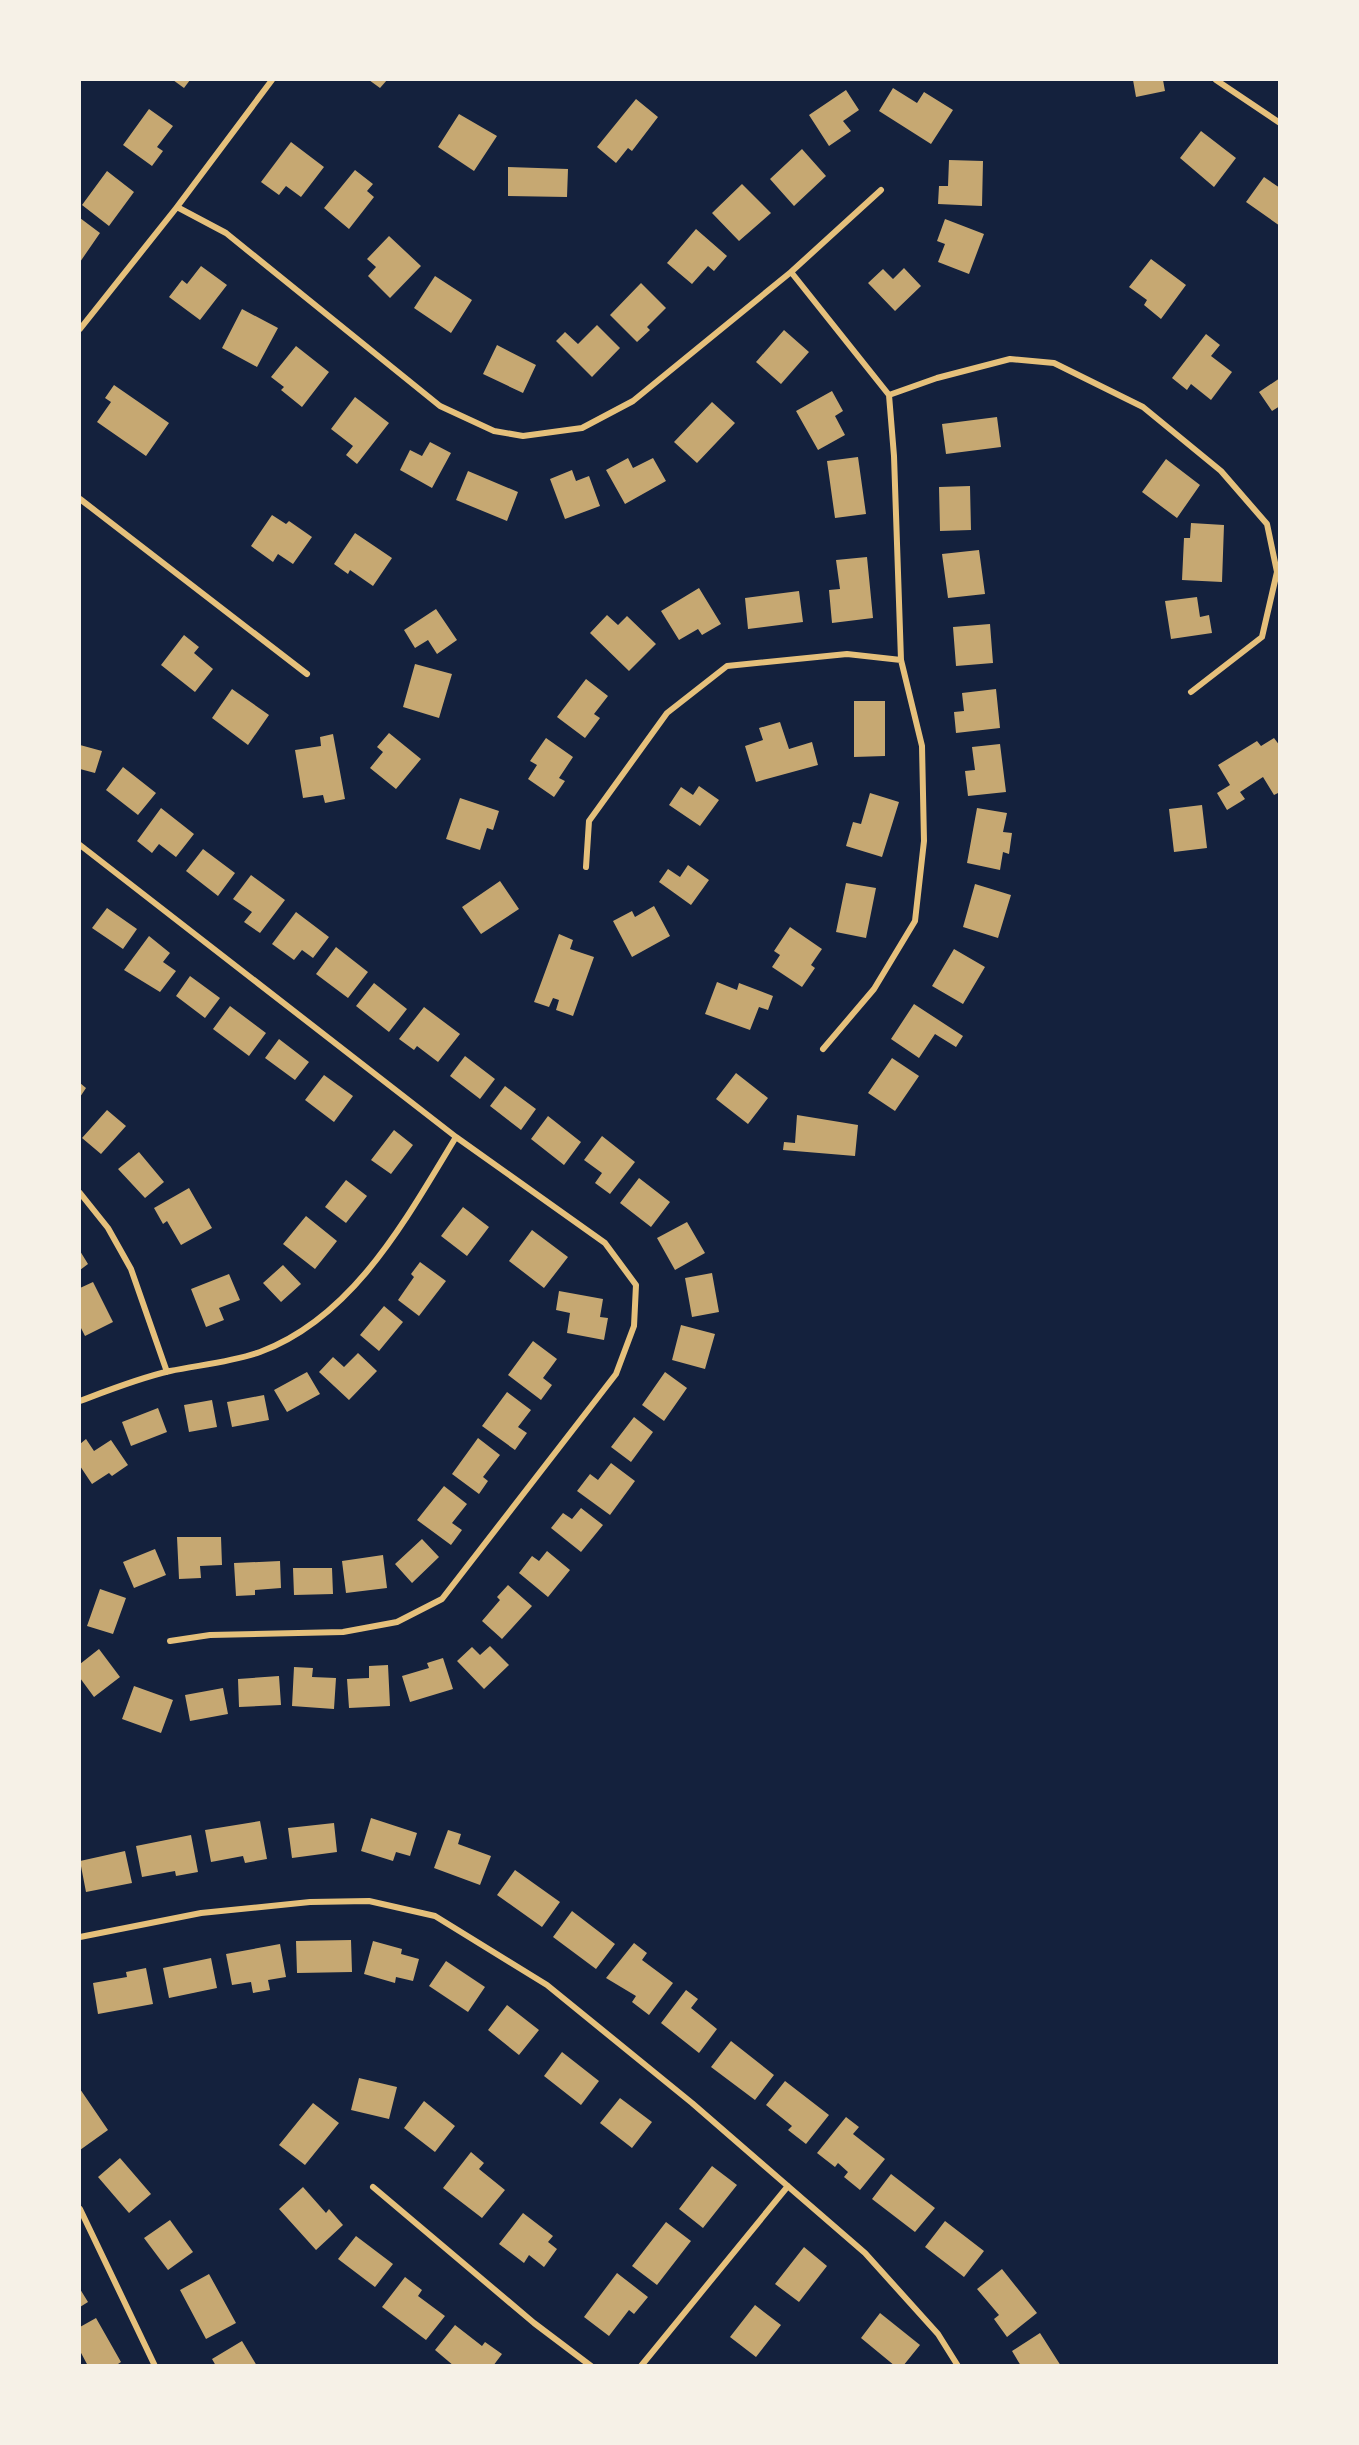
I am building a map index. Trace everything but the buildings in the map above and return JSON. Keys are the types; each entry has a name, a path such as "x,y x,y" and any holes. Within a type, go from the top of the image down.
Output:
{"street":[{"path":"80,329 177,207 272,80"},
{"path":"1216,80 1280,123"},
{"path":"177,207 226,233 440,406 494,431 523,436 582,429 633,401 791,272 881,190"},
{"path":"791,272 889,395 894,456 901,660 922,746 924,841 915,921 874,989 823,1049"},
{"path":"889,395 937,378 1010,359 1054,363 1143,407 1221,471 1267,524 1277,572 1262,637 1191,692"},
{"path":"80,500 307,674"},
{"path":"586,867 589,821 668,713 727,666 847,654 901,660"},
{"path":"80,845 456,1137 605,1243 636,1285 634,1326 616,1374 442,1599 397,1622 343,1632 210,1635 170,1641"},
{"path":"80,1401 167,1372 259,1352 296,1335 326,1315 353,1288 409,1214 456,1137"},
{"path":"80,1193 108,1228 131,1269 167,1372"},
{"path":"80,1937 201,1913 310,1902 369,1901 435,1916 547,1985 692,2103 865,2253 938,2334 958,2366"},
{"path":"641,2366 788,2186"},
{"path":"373,2187 534,2323 591,2366"},
{"path":"80,2209 155,2366"}]}
